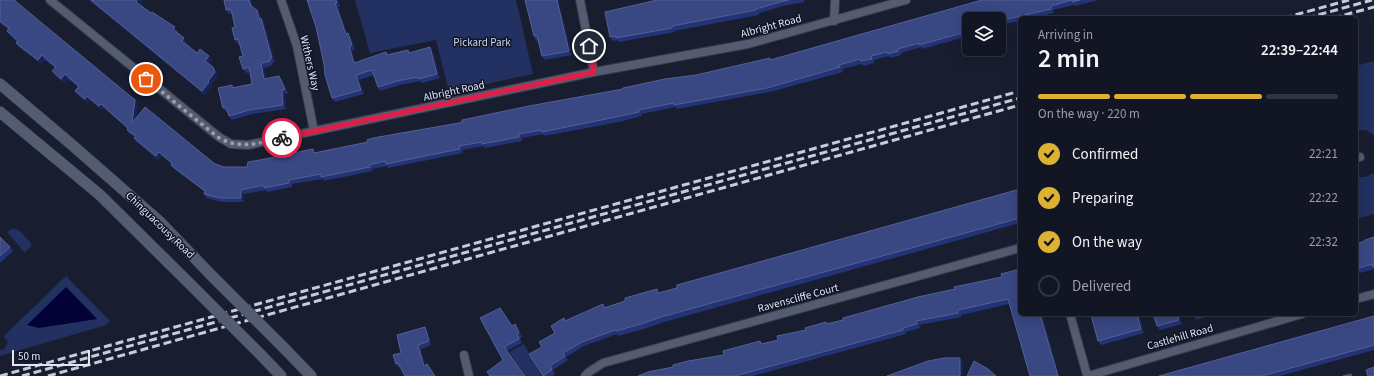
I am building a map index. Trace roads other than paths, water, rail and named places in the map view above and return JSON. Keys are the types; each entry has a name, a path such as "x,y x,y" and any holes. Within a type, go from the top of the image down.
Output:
{"main road":[{"name":"Chinguacousy Road","path":"0,84 160,222 311,376"},
{"name":"Chinguacousy Road","path":"0,112 100,195 281,376"}],"street":[{"name":"Albright Road","path":"50,0 219,138 231,144 248,145 594,72 748,44 906,0"},
{"name":"Withers Way","path":"282,0 297,46 314,131"},
{"path":"580,0 594,72"},
{"path":"834,0 834,21"},
{"name":"Ravenscliffe Court","path":"585,376 588,372 603,363 1018,249"},
{"path":"1358,298 1374,294"},
{"path":"1071,316 1088,375"},
{"name":"Castlehill Road","path":"1088,375 1295,316"},
{"path":"464,355 469,376"}],"railway":[{"path":"1291,16 1349,0"},
{"path":"1314,16 1372,0"},
{"path":"1340,16 1374,7"},
{"path":"0,376 1018,92"},
{"path":"22,376 1018,99"},
{"path":"48,376 1018,106"}],"park label":[{"name":"Pickard Park","path":"482,42"}]}
